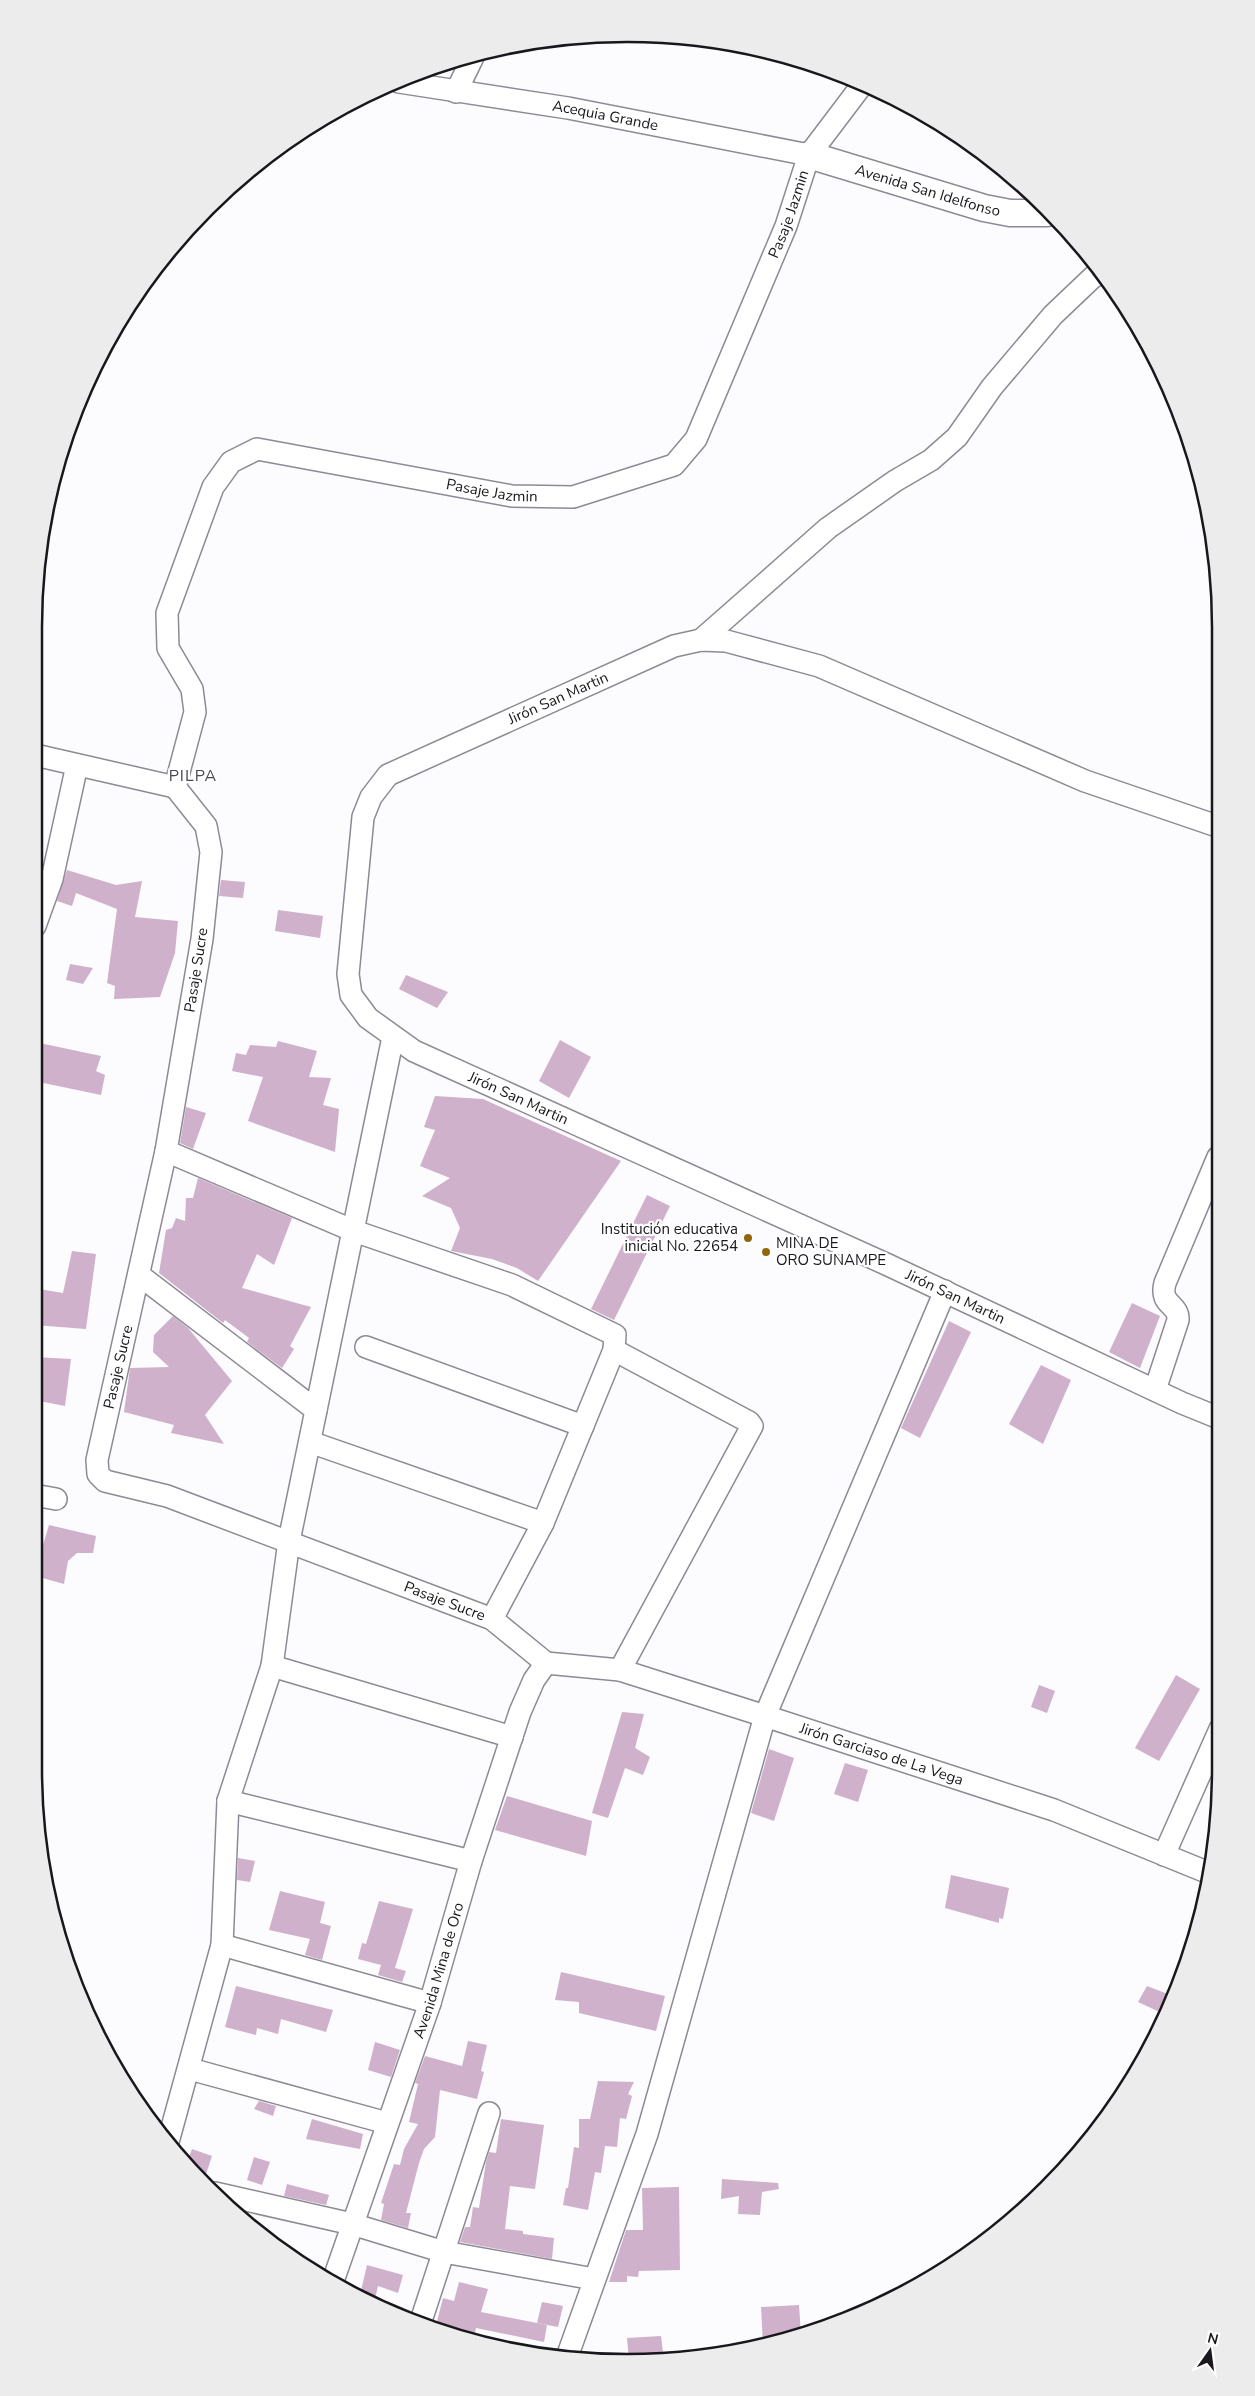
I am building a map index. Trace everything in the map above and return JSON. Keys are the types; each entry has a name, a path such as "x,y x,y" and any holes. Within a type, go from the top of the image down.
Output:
{"street":[{"path":"456,92 470,64"},
{"name":"Acequia Grande","path":"412,84 568,108 809,155"},
{"name":"Pasaje Jazmin","path":"175,787 195,712 192,688 168,648 167,613 213,487 231,462 257,449 512,496 573,498 674,465 696,439 786,226 809,155 858,90"},
{"name":"Avenida San Idelfonso","path":"809,155 984,208 1010,213 1040,213"},
{"path":"701,640 828,528 895,481 931,460 957,438 992,386 1052,316 1096,276"},
{"path":"701,640 726,641 819,666 1085,781 1212,824"},
{"name":"Jirón San Martin","path":"701,640 674,646 388,775 371,798 363,817 348,974 351,995 368,1018 414,1051 945,1291 1212,1415"},
{"path":"42,757 175,787"},
{"path":"42,907 52,879 77,765"},
{"name":"Pasaje Sucre","path":"175,787 206,826 211,852 202,939 166,1151 97,1460 98,1474 105,1481 167,1496 492,1619 546,1663"},
{"path":"171,2134 190,2069 222,1945 228,1801 272,1666 289,1541 354,1231 392,1037"},
{"path":"166,1151 354,1231 512,1285 615,1335 614,1350 543,1522 492,1619"},
{"path":"1155,1390 1178,1320 1177,1312 1165,1300 1163,1295 1165,1283 1212,1170"},
{"path":"139,1275 316,1410"},
{"path":"569,2350 647,2134 765,1716 945,1291"},
{"path":"366,1347 583,1426"},
{"path":"614,1350 749,1422 752,1426 620,1670"},
{"path":"310,1442 543,1522"},
{"path":"42,1496 56,1499"},
{"name":"Jirón Garciaso de La Vega","path":"546,1663 620,1670 1054,1810 1203,1871"},
{"name":"Avenida Mina de Oro","path":"335,2275 430,2003 471,1861 520,1712 534,1680 546,1663"},
{"path":"272,1666 512,1737"},
{"path":"1164,1855 1212,1747"},
{"path":"228,1801 471,1861"},
{"path":"222,1945 430,2003"},
{"path":"190,2069 387,2123"},
{"path":"423,2316 489,2113"},
{"path":"229,2196 352,2224 444,2252 594,2279"}],"building":[{"path":"67,870 116,885 142,881 135,917 178,921 175,953 160,997 114,999 115,986 107,983 117,909 76,893 72,906 57,901"},
{"path":"221,880 245,882 243,898 219,896"},
{"path":"278,910 323,916 320,938 275,931"},
{"path":"70,964 93,968 83,984 66,980"},
{"path":"406,975 448,992 437,1008 399,989"},
{"path":"560,1040 591,1057 569,1098 539,1081"},
{"path":"278,1041 317,1051 309,1077 331,1078 323,1105 339,1109 335,1152 248,1121 263,1077 232,1071 236,1053 246,1055 250,1045 276,1047"},
{"path":"42,1043 101,1056 96,1071 105,1075 101,1095 42,1083"},
{"path":"435,1096 483,1099 621,1161 538,1281 517,1268 492,1259 451,1251 460,1228 451,1208 422,1196 450,1178 420,1166 435,1130 424,1127"},
{"path":"186,1107 206,1113 193,1149 180,1143"},
{"path":"198,1178 292,1218 274,1265 257,1254 242,1288 311,1307 290,1346 294,1349 282,1368 247,1342 249,1338 225,1320 223,1323 159,1273 166,1230 172,1228 176,1218 185,1221 186,1198 193,1198"},
{"path":"647,1195 670,1206 614,1320 591,1309"},
{"path":"72,1251 96,1254 86,1329 42,1326 42,1290 63,1293"},
{"path":"1132,1303 1160,1316 1140,1368 1109,1352"},
{"path":"173,1316 188,1328 232,1381 205,1415 224,1444 171,1433 174,1425 124,1412 130,1368 169,1367 153,1352 154,1335"},
{"path":"949,1321 971,1332 920,1438 901,1428"},
{"path":"42,1357 71,1359 65,1406 42,1402"},
{"path":"1041,1365 1071,1380 1043,1444 1009,1424"},
{"path":"49,1525 96,1536 93,1553 77,1553 68,1561 64,1584 42,1578 43,1545"},
{"path":"1176,1675 1200,1689 1159,1761 1135,1748"},
{"path":"1039,1685 1055,1691 1047,1713 1031,1707"},
{"path":"622,1712 644,1714 635,1748 650,1757 643,1775 625,1768 608,1818 592,1813"},
{"path":"769,1749 794,1758 774,1821 751,1813"},
{"path":"845,1763 868,1770 858,1802 834,1794"},
{"path":"507,1796 592,1821 586,1856 495,1830"},
{"path":"238,1858 255,1861 250,1882 237,1880"},
{"path":"951,1875 1009,1888 1003,1919 999,1918 999,1923 945,1908"},
{"path":"280,1891 325,1902 320,1923 331,1926 322,1960 305,1955 310,1939 269,1930"},
{"path":"379,1901 413,1909 395,1968 406,1971 402,1982 378,1975 381,1965 358,1959 362,1943 366,1944"},
{"path":"561,1972 665,1996 656,2031 579,2013 579,2002 555,2000"},
{"path":"236,1986 333,2010 326,2032 281,2019 278,2034 257,2028 256,2035 225,2027"},
{"path":"1147,1986 1167,1994 1159,2012 1138,2002"},
{"path":"468,2041 487,2045 481,2071 484,2072 477,2099 440,2090 435,2137 424,2149 419,2163 406,2213 411,2213 408,2228 381,2220 384,2204 381,2203 394,2164 400,2165 404,2149 418,2124 409,2122 418,2084 415,2083 425,2056 462,2066"},
{"path":"375,2042 400,2050 391,2077 368,2070"},
{"path":"598,2081 634,2082 628,2094 632,2096 626,2119 620,2118 617,2147 605,2146 601,2173 595,2172 588,2210 563,2205 566,2188 568,2188 574,2147 579,2148 579,2119 590,2119"},
{"path":"259,2101 276,2106 273,2116 254,2109"},
{"path":"312,2119 363,2134 360,2149 306,2139"},
{"path":"501,2119 544,2125 535,2189 510,2186 505,2229 523,2231 523,2234 554,2238 552,2259 460,2242 465,2227 470,2227 473,2207 479,2208 486,2162 489,2152 496,2153"},
{"path":"192,2149 212,2156 206,2174 190,2156"},
{"path":"254,2157 270,2162 262,2185 247,2180"},
{"path":"722,2179 778,2183 779,2189 762,2192 760,2215 738,2214 739,2196 721,2199"},
{"path":"287,2184 329,2195 326,2205 284,2196"},
{"path":"679,2187 680,2270 639,2271 638,2277 627,2276 627,2282 609,2282 626,2230 643,2230 642,2188"},
{"path":"367,2265 403,2275 398,2293 378,2286 376,2296 361,2289"},
{"path":"459,2282 488,2289 481,2312 547,2325 544,2342 476,2328 475,2334 437,2321 443,2298 454,2301"},
{"path":"542,2302 563,2306 558,2327 537,2323"},
{"path":"799,2305 800,2327 763,2338 761,2307"},
{"path":"661,2336 663,2352 628,2354 627,2338"}],"place":[{"name":"Institución educativa inicial No. 22654","path":"748,1238"},
{"name":"MINA DE ORO SUNAMPE","path":"766,1252"}],"district":[{"name":"PILPA","path":"193,775"}]}
